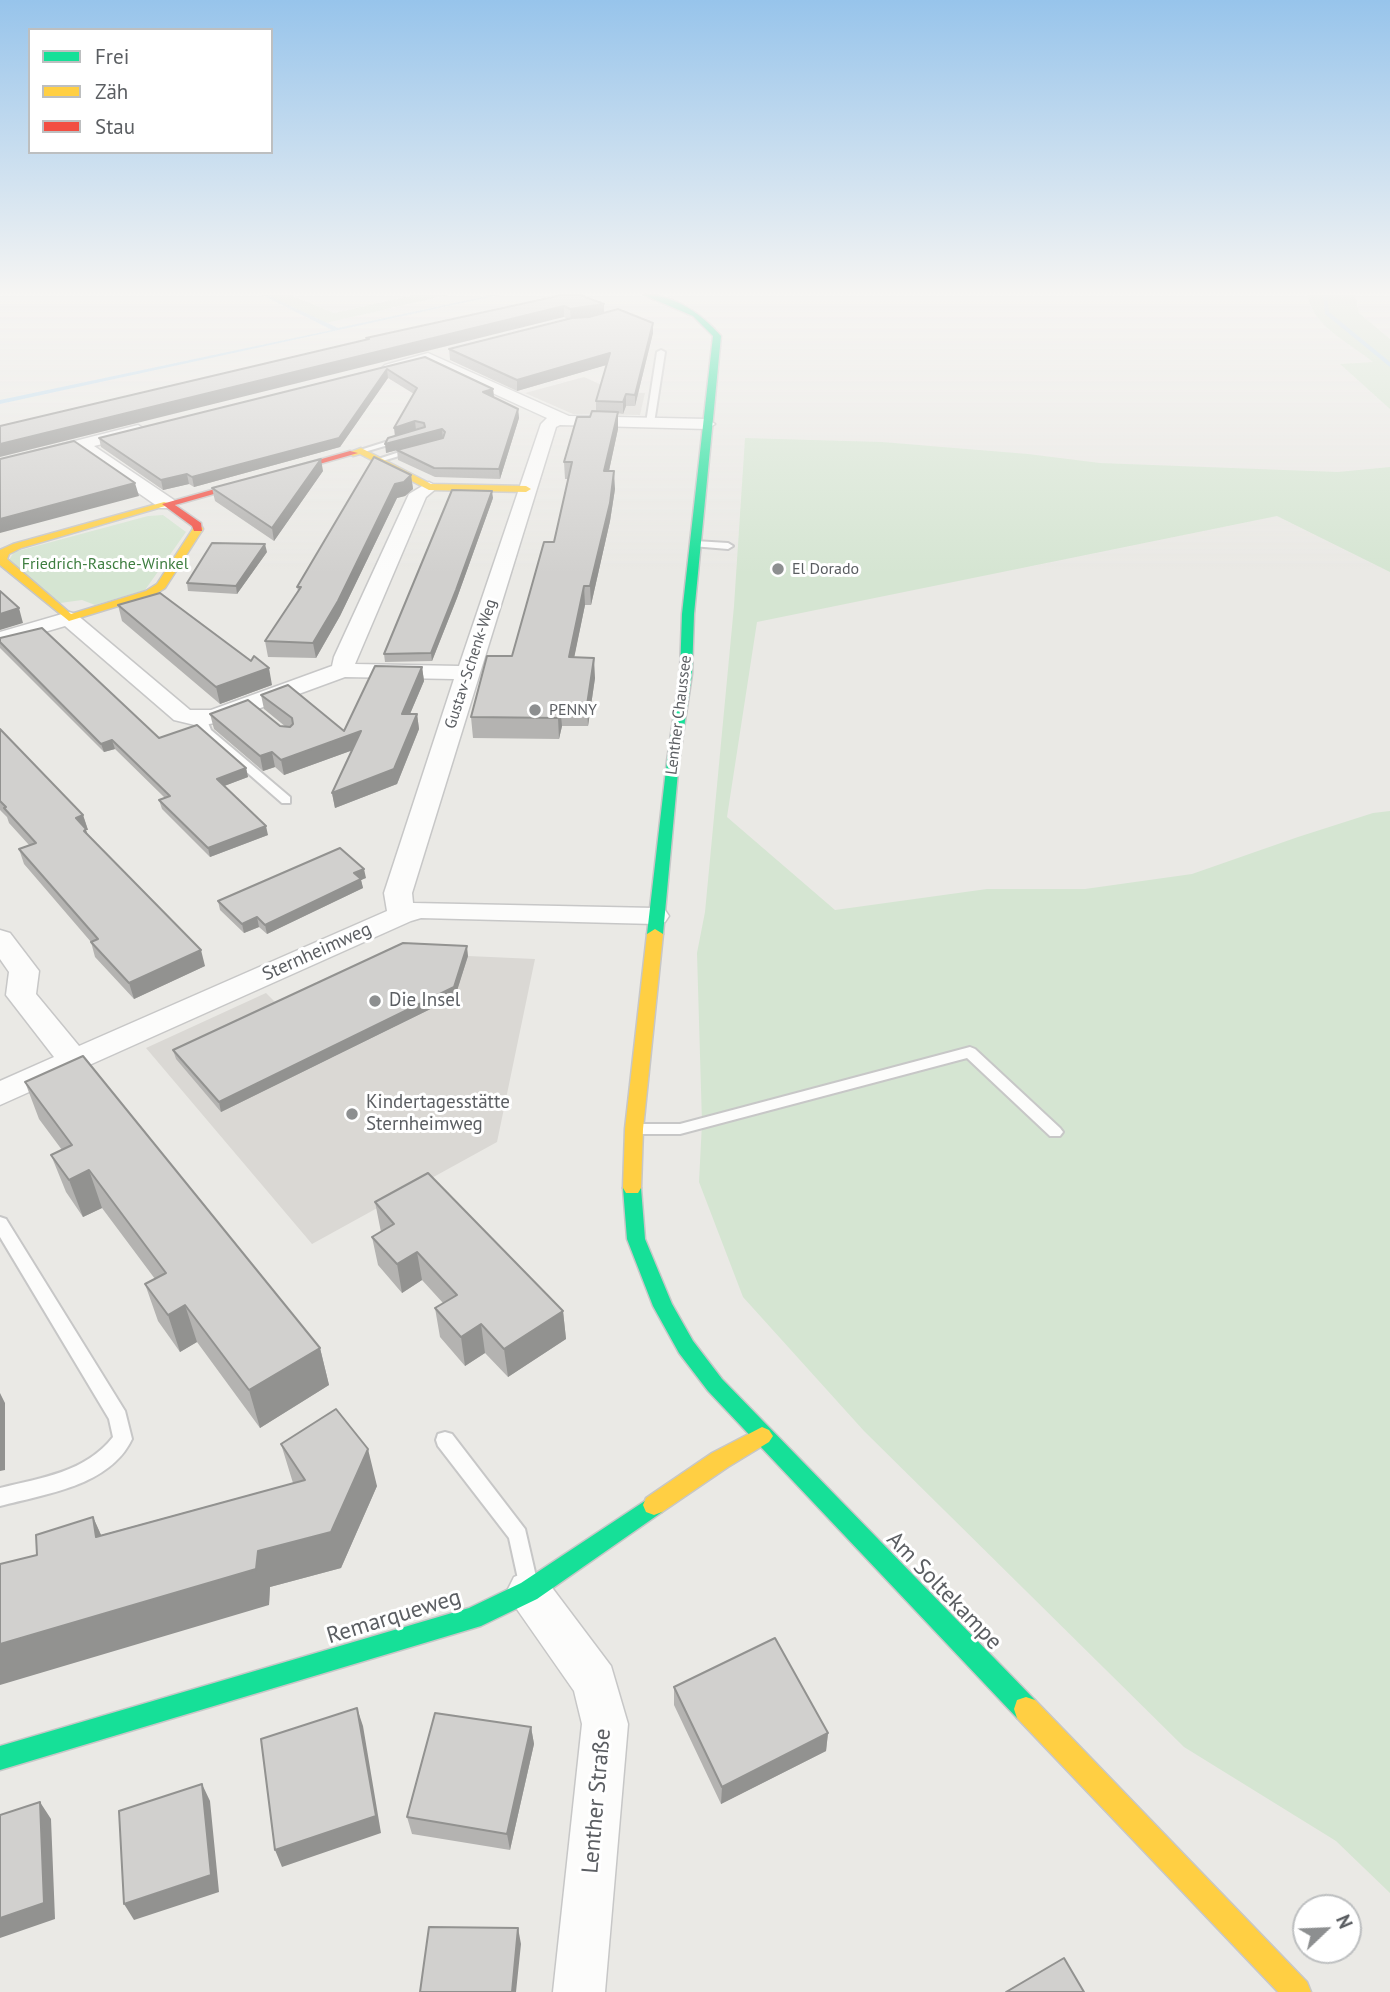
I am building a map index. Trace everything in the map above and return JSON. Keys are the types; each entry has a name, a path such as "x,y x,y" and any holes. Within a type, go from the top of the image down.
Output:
{"street":[{"path":"492,388 558,419 707,424"},
{"name":"Lenther Chaussee","path":"631,1178 673,761 687,674 688,614 711,388"},
{"name":"Gustav-Schenk-Weg","path":"401,915 398,893 526,489 549,424 558,419"},
{"path":"0,465 161,425"},
{"path":"0,639 150,593 161,586 198,531 197,525 81,445"},
{"path":"468,673 343,670 254,708 202,720 182,715 1,560 4,552 17,546 360,451 429,487 526,489"},
{"path":"343,670 345,657 418,494 429,487"},
{"name":"Sternheimweg","path":"0,1094 401,915 420,910 656,916"},
{"path":"0,939 24,971 21,995 74,1061"},
{"name":"Am Soltekampe","path":"631,1178 636,1239 663,1306 685,1348 762,1436 1297,1992"},
{"name":"Remarqueweg","path":"0,1758 473,1618 529,1591 720,1460 762,1436"},
{"name":"Lenther Straße","path":"529,1591 595,1682 605,1724 579,1992"}],"lane":[{"path":"650,423 655,388"},
{"path":"360,451 408,438"},
{"path":"379,460 428,447"},
{"path":"695,544 728,546"},
{"path":"202,720 206,731 286,800"},
{"path":"634,1129 680,1129 970,1052 1055,1132"},
{"path":"0,1223 118,1417 123,1439 111,1456 82,1473 0,1497"},
{"path":"445,1440 518,1535 529,1591"}],"shaded area":[{"path":"544,388 609,388 620,393 645,393 640,415 573,414 525,393"},
{"name":"Kindertagesstätte Sternheimweg","path":"468,956 535,959 497,1142 312,1244 146,1048 266,993 331,1058 455,997"}],"green space":[{"path":"1367,388 1390,388 1390,409"},
{"path":"745,438 882,442 1100,463 1338,472 1390,467 1390,572 1277,516 757,622 727,817 835,910 987,889 1085,889 1192,874 1373,813 1390,811 1390,1893 1336,1841 1184,1747 864,1431 743,1297 699,1182 702,1123 697,953 705,912 734,606"},
{"name":"Friedrich-Rasche-Winkel","path":"163,515 186,532 145,590 95,605 82,600 60,603 9,560 14,552 148,516"}],"building":[{"path":"161,388 229,388 0,444 0,426"},
{"path":"300,388 374,388 339,438 192,477 187,474 161,480 99,438"},
{"path":"417,388 491,388 493,389 483,392 518,409 499,469 434,468 397,450 443,438 445,432 442,429 385,444 388,438 425,427 424,423 415,421 394,428"},
{"path":"600,388 637,388 635,395 626,394 623,402 596,401"},
{"path":"592,411 618,412 604,471 614,471 610,503 590,586 584,586 569,657 594,658 587,705 560,705 558,718 471,717 487,656 512,656 544,542 554,542 572,462 564,462 577,417 590,417"},
{"path":"74,441 135,483 0,519 0,459"},
{"path":"374,457 411,475 404,482 395,484 338,601 313,643 265,641 301,587 297,587"},
{"path":"321,459 272,528 212,488"},
{"path":"452,490 492,491 431,653 384,654"},
{"path":"212,543 265,544 236,586 187,583"},
{"path":"0,591 19,608 0,614"},
{"path":"160,593 251,661 254,656 269,668 216,687 118,605"},
{"path":"42,628 159,738 197,725 246,768 217,779 266,826 208,848 159,800 170,796 112,740 101,744 0,642 0,638"},
{"path":"375,666 422,667 402,714 417,714 394,769 332,793 361,731 281,760 272,752 260,756 210,714 248,700 280,726 290,727 293,724 292,718 261,695 288,685 344,731"},
{"path":"0,729 83,815 76,818 86,829 84,831 201,950 129,983 91,942 98,939 19,849 36,843 0,801"},
{"path":"340,848 364,869 354,873 361,879 265,925 257,917 242,924 218,901"},
{"path":"403,943 467,946 454,987 219,1102 173,1050"},
{"path":"83,1056 320,1348 249,1390 185,1305 168,1315 145,1284 166,1273 89,1170 69,1180 51,1155 72,1145 25,1082"},
{"path":"428,1173 563,1311 504,1349 481,1324 461,1337 435,1308 457,1295 417,1252 397,1264 372,1237 394,1224 375,1202"},
{"path":"336,1409 368,1449 331,1532 258,1551 256,1569 0,1644 0,1564 37,1555 36,1535 93,1517 96,1537 305,1480 281,1444"},
{"path":"775,1638 828,1733 722,1787 674,1687"},
{"path":"357,1708 376,1816 275,1850 261,1739"},
{"path":"435,1713 531,1727 507,1834 407,1817"},
{"path":"202,1784 211,1875 124,1904 119,1811"},
{"path":"40,1802 44,1903 0,1918 0,1815"},
{"path":"429,1927 518,1928 512,1992 420,1992"},
{"path":"1064,1958 1084,1992 1006,1992"}],"waterway":[{"path":"0,402 66,388"}],"traffic: fast":[{"path":"655,934 673,761 686,674 688,614 712,388"},
{"path":"632,1188 636,1239 663,1306 686,1347 715,1385 1026,1709"},
{"path":"0,1758 473,1618 529,1591 654,1505"}],"traffic: slow":[{"path":"353,453 361,451 429,487 526,489"},
{"path":"167,504 17,546 4,552 1,560 69,618 150,593 161,586 198,529"},
{"path":"632,1188 634,1129 655,934"},
{"path":"654,1505 720,1460 762,1436"},
{"path":"1026,1709 1297,1992"}],"traffic: jam":[{"path":"198,529 197,525 167,504 353,453"}],"place":[{"name":"El Dorado","path":"778,569"},
{"name":"PENNY","path":"535,710"},
{"name":"Die Insel","path":"375,1001"},
{"name":"Kindertagesstätte Sternheimweg","path":"352,1114"}]}
